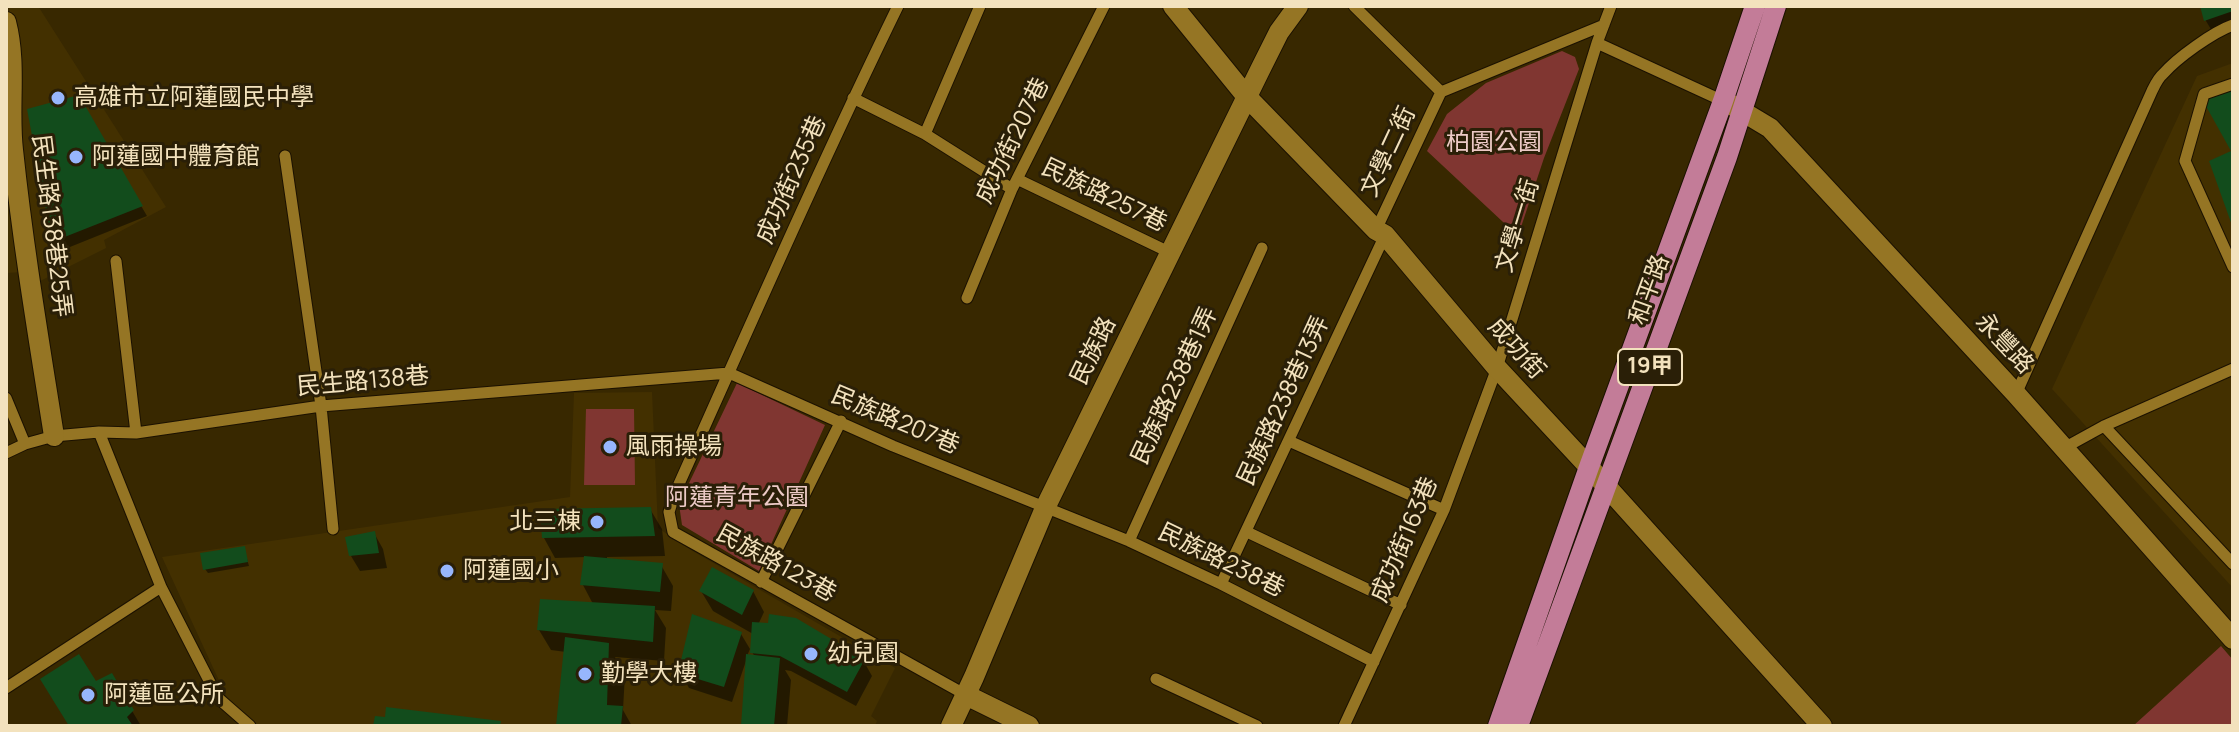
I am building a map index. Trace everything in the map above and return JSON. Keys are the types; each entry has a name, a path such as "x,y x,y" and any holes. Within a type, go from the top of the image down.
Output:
{"main road":[{"name":"和平路","path":"1498,726 1755,6"},
{"name":"和平路","path":"1518,726 1743,111 1776,6"}],"street":[{"name":"成功街","path":"1173,6 1247,97 1380,233 1497,368 1822,726"},
{"name":"民族路","path":"951,726 1045,508 1279,32 1298,6"},
{"name":"民生路138巷25弄","path":"6,22 12,44 12,146 54,436"},
{"name":"永豐路","path":"1723,101 1770,128 2016,394 2233,639"},
{"path":"966,695 1029,726"}],"lane":[{"name":"成功街235巷","path":"729,373 898,6"},
{"path":"925,134 980,6"},
{"name":"成功街207巷","path":"967,298 1015,184 1104,6"},
{"name":"文學二街","path":"1354,6 1441,92"},
{"name":"文學一街","path":"1497,368 1611,6"},
{"name":"文學二街","path":"1380,233 1441,92 1604,25"},
{"path":"2016,394 2152,91 2162,74 2218,30 2233,25"},
{"path":"1597,43 1723,101"},
{"path":"2233,84 2204,94 2185,161 2233,267"},
{"name":"民族路257巷","path":"853,98 1015,184 1171,253"},
{"path":"285,156 321,406 333,529"},
{"name":"民族路238巷13弄","path":"1221,584 1289,441 1380,233"},
{"name":"民族路238巷1弄","path":"1129,541 1262,248"},
{"path":"116,261 136,433"},
{"name":"成功街163巷","path":"1344,726 1444,510 1497,368"},
{"path":"2064,448 2104,426 2233,369"},
{"name":"民生路138巷","path":"6,453 54,436 136,433 321,406 729,373"},
{"name":"民族路207巷","path":"729,373 893,446 1045,508"},
{"name":"民族路123巷","path":"729,373 675,493 669,512 673,532 966,695"},
{"path":"6,398 25,444"},
{"path":"761,582 841,421"},
{"path":"2104,426 2233,564"},
{"path":"99,432 161,587 218,698 250,726"},
{"path":"1289,441 1444,510"},
{"name":"民族路238巷","path":"1045,508 1129,541 1221,584 1374,662"},
{"path":"1247,532 1401,605"},
{"path":"6,688 161,587"},
{"path":"1156,679 1257,726"}],"shaded area":[{"name":"高雄市立阿蓮國民中學","path":"8,6 38,6 166,207 104,240 106,248 34,284 21,153 17,43"},
{"path":"2233,63 2233,588 2052,389 2197,76"},
{"name":"高雄市立阿蓮國民中學","path":"6,126 23,272 6,273"},
{"name":"阿蓮國小","path":"652,392 658,528 895,668 871,716 877,721 875,726 259,726 228,700 162,557 570,497 574,393"}],"green space":[{"name":"柏園公園","path":"1562,51 1575,57 1579,69 1518,236 1427,151 1447,114 1486,83"},
{"name":"阿蓮青年公園","path":"737,383 825,425 759,571 682,525 679,504"},
{"name":"風雨操場","path":"586,409 634,409 635,485 584,485"},
{"path":"2221,646 2233,660 2233,726 2133,726"}],"building":[{"path":"2200,6 2233,6 2233,11 2204,21"},
{"path":"2233,88 2233,228 2209,161 2231,151 2202,99"},
{"name":"阿蓮國中體育館","path":"79,95 143,206 52,242 27,109"},
{"name":"北三棟","path":"651,507 655,536 542,538 540,509"},
{"path":"375,531 379,553 349,556 345,537"},
{"path":"245,546 248,562 203,570 200,553"},
{"path":"584,556 663,563 660,592 580,585"},
{"path":"712,567 754,590 742,615 699,591"},
{"path":"540,599 655,606 653,642 537,630"},
{"path":"692,614 742,632 724,687 678,673"},
{"name":"幼兒園","path":"769,614 796,618 865,659 847,692 780,656 750,653 752,622 768,623"},
{"name":"勤學大樓","path":"565,637 609,643 607,705 623,706 621,726 556,726"},
{"name":"阿蓮區公所","path":"79,654 96,681 112,673 134,710 127,717 133,726 69,726 40,679"},
{"path":"746,654 780,658 774,726 741,726"},
{"path":"386,707 501,721 500,726 373,726 375,716 385,717"}],"place":[{"name":"高雄市立阿蓮國民中學","path":"58,98"},
{"name":"阿蓮國中體育館","path":"76,157"},
{"name":"風雨操場","path":"610,447"},
{"name":"北三棟","path":"597,522"},
{"name":"阿蓮國小","path":"447,571"},
{"name":"幼兒園","path":"811,654"},
{"name":"勤學大樓","path":"585,674"},
{"name":"阿蓮區公所","path":"88,695"}]}
